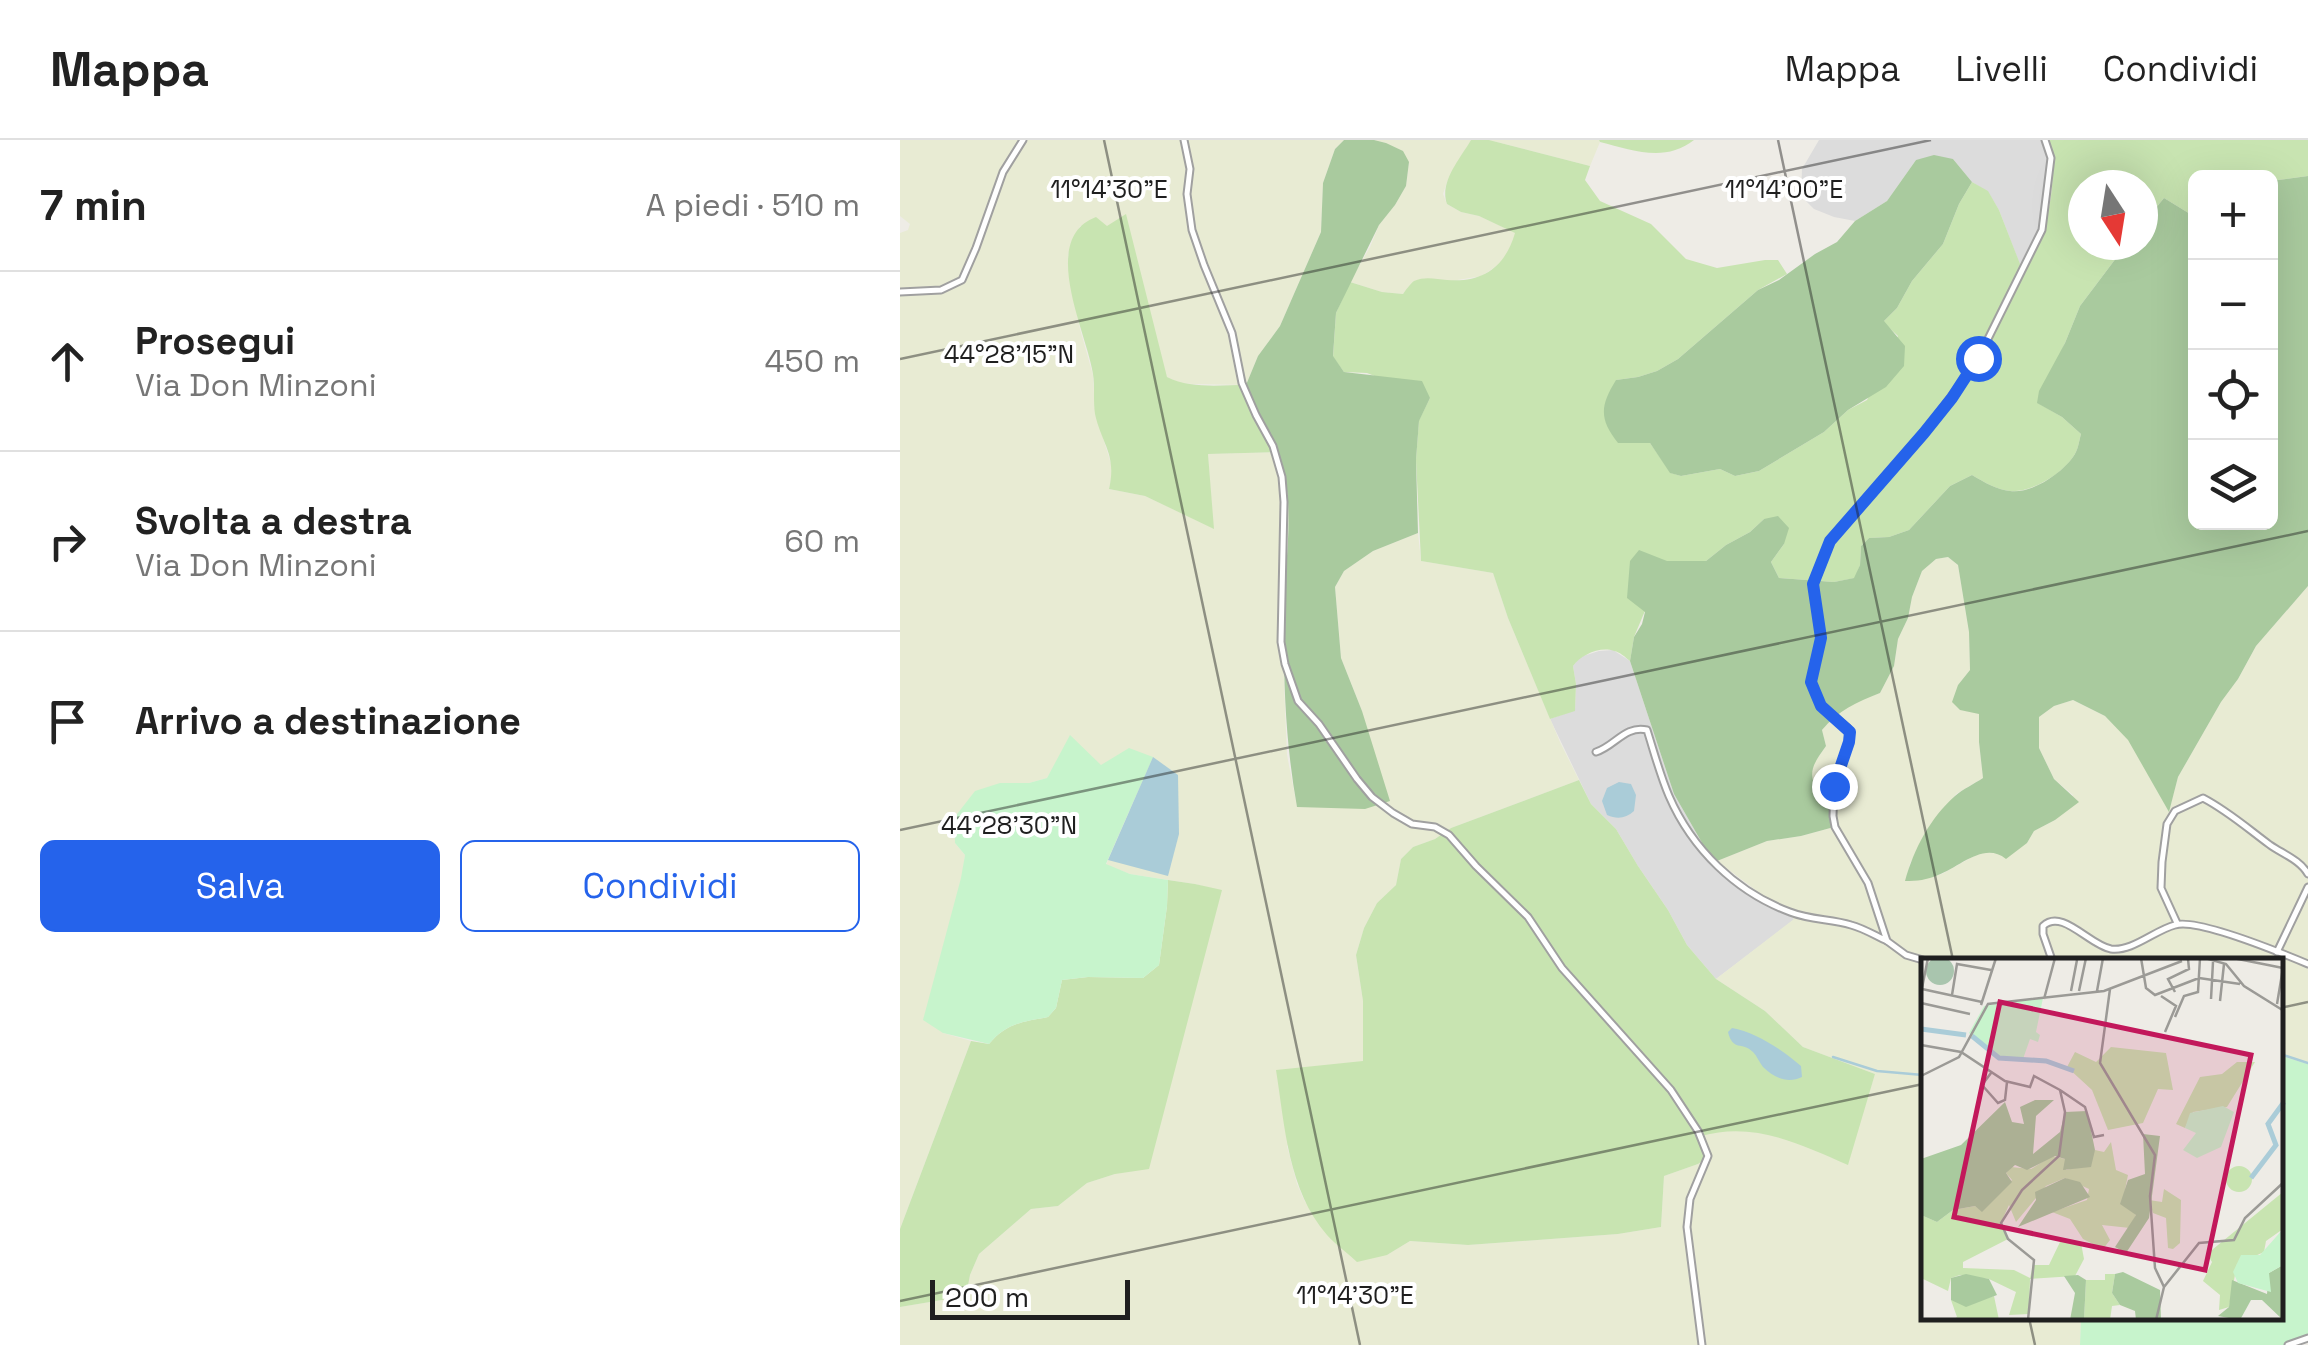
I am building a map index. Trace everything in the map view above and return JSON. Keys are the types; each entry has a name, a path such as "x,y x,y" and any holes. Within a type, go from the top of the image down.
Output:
{"street":[{"path":"900,292 941,290 962,280 1003,172 1023,140"},
{"path":"1184,140 1190,169 1187,194 1192,230 1232,333 1242,384 1273,446 1282,476 1281,642 1298,701 1372,797 1412,824 1449,835 1528,917 1562,968 1671,1090 1698,1132 1708,1156 1690,1199 1687,1227 1702,1345"},
{"path":"1887,941 1868,882 1834,828 1834,786 1850,732 1821,706 1811,682 1821,638 1813,584 1830,541 1924,433 1976,363 2042,230 2052,158 2045,140"},
{"path":"1596,752 1631,730 1646,730 1668,795 1706,856 1729,876 1758,898 1792,913 1852,925 1921,959"},
{"path":"2177,923 2161,888 2167,824 2175,811 2203,798 2304,866 2308,874"},
{"path":"2277,952 2308,887"},
{"path":"2051,958 2043,926 2049,920 2058,920 2101,946 2120,949 2177,923 2195,925 2308,964"},
{"path":"2288,1345 2308,1338"}],"shaded area":[{"path":"1819,140 2046,140 2051,150 2048,217 2036,249 2022,270 1988,192 1972,182 1953,159 1916,160 1887,201 1855,221 1814,209 1801,196 1802,169"},
{"path":"1613,650 1630,661 1674,794 1709,855 1795,919 1716,979 1687,945 1616,829 1591,804 1550,719 1575,710 1573,666 1580,657"}],"green space":[{"path":"900,140 1344,140 1335,149 1323,183 1321,232 1280,326 1258,356 1246,385 1179,383 1167,377 1107,226 1080,226 1068,254 1080,329 1093,375 1095,412 1113,470 1109,489 1145,496 1213,528 1208,454 1279,452 1289,513 1284,605 1287,755 1297,806 1362,711 1341,658 1335,587 1344,571 1373,551 1418,533 1421,561 1493,573 1508,618 1579,780 1451,828 1413,847 1401,859 1396,885 1377,903 1364,928 1356,955 1363,1001 1363,1061 1287,1146 1305,1202 1387,1255 1410,1241 1468,1245 1661,1227 1664,1176 1698,1164 1711,1154 1701,1136 1721,1130 1785,1137 1847,1164 1875,1074 1803,1047 1765,1011 1716,979 1794,919 1717,861 1767,841 1834,827 1812,783 1812,766 1826,746 1822,730 1835,715 1880,693 1894,666 1898,639 1922,571 1936,559 1948,557 1958,565 1969,632 1970,670 1958,685 1960,710 1979,713 1983,778 1956,794 1910,863 1906,881 1942,874 1981,852 1999,853 2027,843 2034,831 2055,820 2073,795 2054,779 2039,748 2039,717 2054,706 2073,700 2105,716 2128,739 2169,811 2178,777 2221,702 2256,646 2308,586 2308,1064 2283,1057 2283,958 1921,958 1921,1320 2081,1320 2080,1345 900,1345 900,1307 966,1296 979,1254 1031,1209 1058,1206 1087,1183 1115,1174 1221,891 1130,874 1106,865 1136,796 1102,765 1057,761 1047,778 1029,783 1000,783 955,843 965,855 943,1033 971,1041 900,1229 900,233 908,230 910,224 900,216"},
{"path":"1344,140 1386,143 1403,151 1409,162 1406,186 1379,225 1336,313 1333,356 1344,372 1422,381 1430,398 1419,421 1418,533 1373,551 1344,571 1335,587 1341,658 1390,801 1365,809 1297,807 1285,682 1287,493 1278,453 1246,385 1258,356 1280,326 1321,232 1323,183 1335,149"},
{"path":"1374,140 1471,140 1443,194 1447,204 1461,212 1516,233 1502,262 1482,276 1408,288 1403,294 1350,282 1379,225 1406,186 1409,162 1386,143"},
{"path":"1471,140 1489,140 1590,166 1585,180 1600,201 1651,224 1686,259 1717,268 1778,260 1787,274 1758,290 1678,359 1657,371 1616,380 1618,443 1650,443 1671,473 1681,476 1720,469 1735,476 1759,471 1824,432 1848,410 1867,400 1898,336 1883,322 1943,244 1972,182 1988,191 1999,210 2022,269 2036,249 2049,210 2052,164 2046,140 2308,140 2308,176 2278,180 2278,170 2188,170 2188,213 2164,198 2158,205 2158,170 2068,170 2068,260 2115,260 2080,306 2038,403 2081,434 2068,463 2045,481 2018,491 2000,489 1972,475 1950,486 1909,530 1869,538 1861,546 1855,578 1834,582 1779,578 1771,562 1784,544 1764,519 1706,561 1666,561 1634,637 1630,661 1609,650 1591,652 1581,658 1573,666 1575,711 1550,719 1493,573 1421,561 1416,460 1419,420 1430,398 1367,373 1344,372 1333,357 1336,313 1350,282 1403,294 1418,279 1460,280 1482,275 1505,255 1515,233 1447,204 1446,187"},
{"path":"1489,140 1599,140 1600,142 1590,166"},
{"path":"1599,140 1694,140 1660,153 1636,151"},
{"path":"1934,155 1953,159 1972,182 1943,244 1884,321 1905,346 1904,366 1886,387 1848,410 1824,432 1759,471 1735,476 1720,469 1681,476 1670,473 1650,443 1618,443 1607,427 1604,412 1616,380 1657,371 1678,359 1758,290 1837,242 1855,221 1887,201 1916,160"},
{"path":"2308,176 2308,586 2256,646 2221,702 2178,777 2169,812 2128,740 2105,716 2073,700 2054,706 2039,717 2039,748 2054,779 2079,802 2034,831 2027,843 2006,859 1998,854 1981,854 1934,877 1905,881 1918,846 1938,814 1958,793 1983,778 1979,714 1960,710 1952,702 1958,685 1970,670 1969,632 1958,565 1948,557 1936,559 1922,571 1898,639 1894,666 1880,693 1848,708 1822,730 1826,746 1812,776 1820,798 1833,801 1834,827 1767,841 1717,861 1709,855 1674,794 1630,661 1634,637 1645,612 1627,598 1630,561 1639,550 1667,561 1706,561 1764,519 1778,516 1789,528 1784,544 1771,562 1779,578 1834,582 1854,578 1860,565 1861,546 1869,538 1909,530 1950,486 1972,475 2010,491 2036,486 2053,476 2075,455 2081,434 2037,403 2039,391 2080,306 2115,260 2158,260 2158,205 2164,198 2188,213 2188,530 2278,530 2278,180"},
{"path":"1126,214 1167,377 1196,385 1246,385 1279,452 1208,454 1214,529 1145,496 1109,489 1110,458 1095,414 1093,374 1070,288 1068,266 1070,245 1079,228 1096,217 1107,226"},
{"path":"1070,735 1101,765 1129,748 1153,757 1106,864 1130,874 1168,880 1159,965 1143,978 1062,980 1056,1008 1048,1017 1009,1028 989,1044 943,1033 923,1020 965,855 955,843 954,818 975,791 1000,783 1029,783 1047,778"},
{"path":"1579,780 1591,804 1616,829 1687,945 1716,979 1765,1011 1803,1047 1875,1074 1848,1165 1776,1137 1721,1132 1701,1136 1712,1154 1698,1164 1664,1176 1661,1227 1468,1245 1410,1241 1387,1255 1357,1262 1327,1235 1304,1198 1290,1157 1276,1070 1363,1061 1363,1001 1356,955 1377,903 1396,885 1401,859 1413,847 1451,828"},
{"path":"1168,880 1222,890 1149,1169 1087,1183 1058,1206 1031,1209 979,1254 966,1296 900,1307 900,1229 971,1041 989,1044 1009,1028 1048,1017 1056,1008 1062,980 1143,978 1159,965"},
{"path":"2283,1057 2308,1064 2308,1339 2292,1345 2080,1345 2081,1320 2283,1320"}],"water":[{"path":"1153,757 1178,775 1179,834 1168,876 1108,860"},
{"path":"1619,782 1631,784 1636,795 1634,811 1618,818 1607,815 1602,801 1607,788"},
{"path":"1732,1028 1786,1054 1801,1066 1802,1077 1786,1080 1772,1074 1753,1052 1732,1042 1728,1032"}],"waterway":[{"path":"2283,1055 2308,1063"},
{"path":"1833,1057 1877,1071 1921,1075"}],"route":[{"path":"1834,786 1850,732 1821,706 1811,682 1821,638 1813,584 1830,541 1924,433 1978,358"}]}
